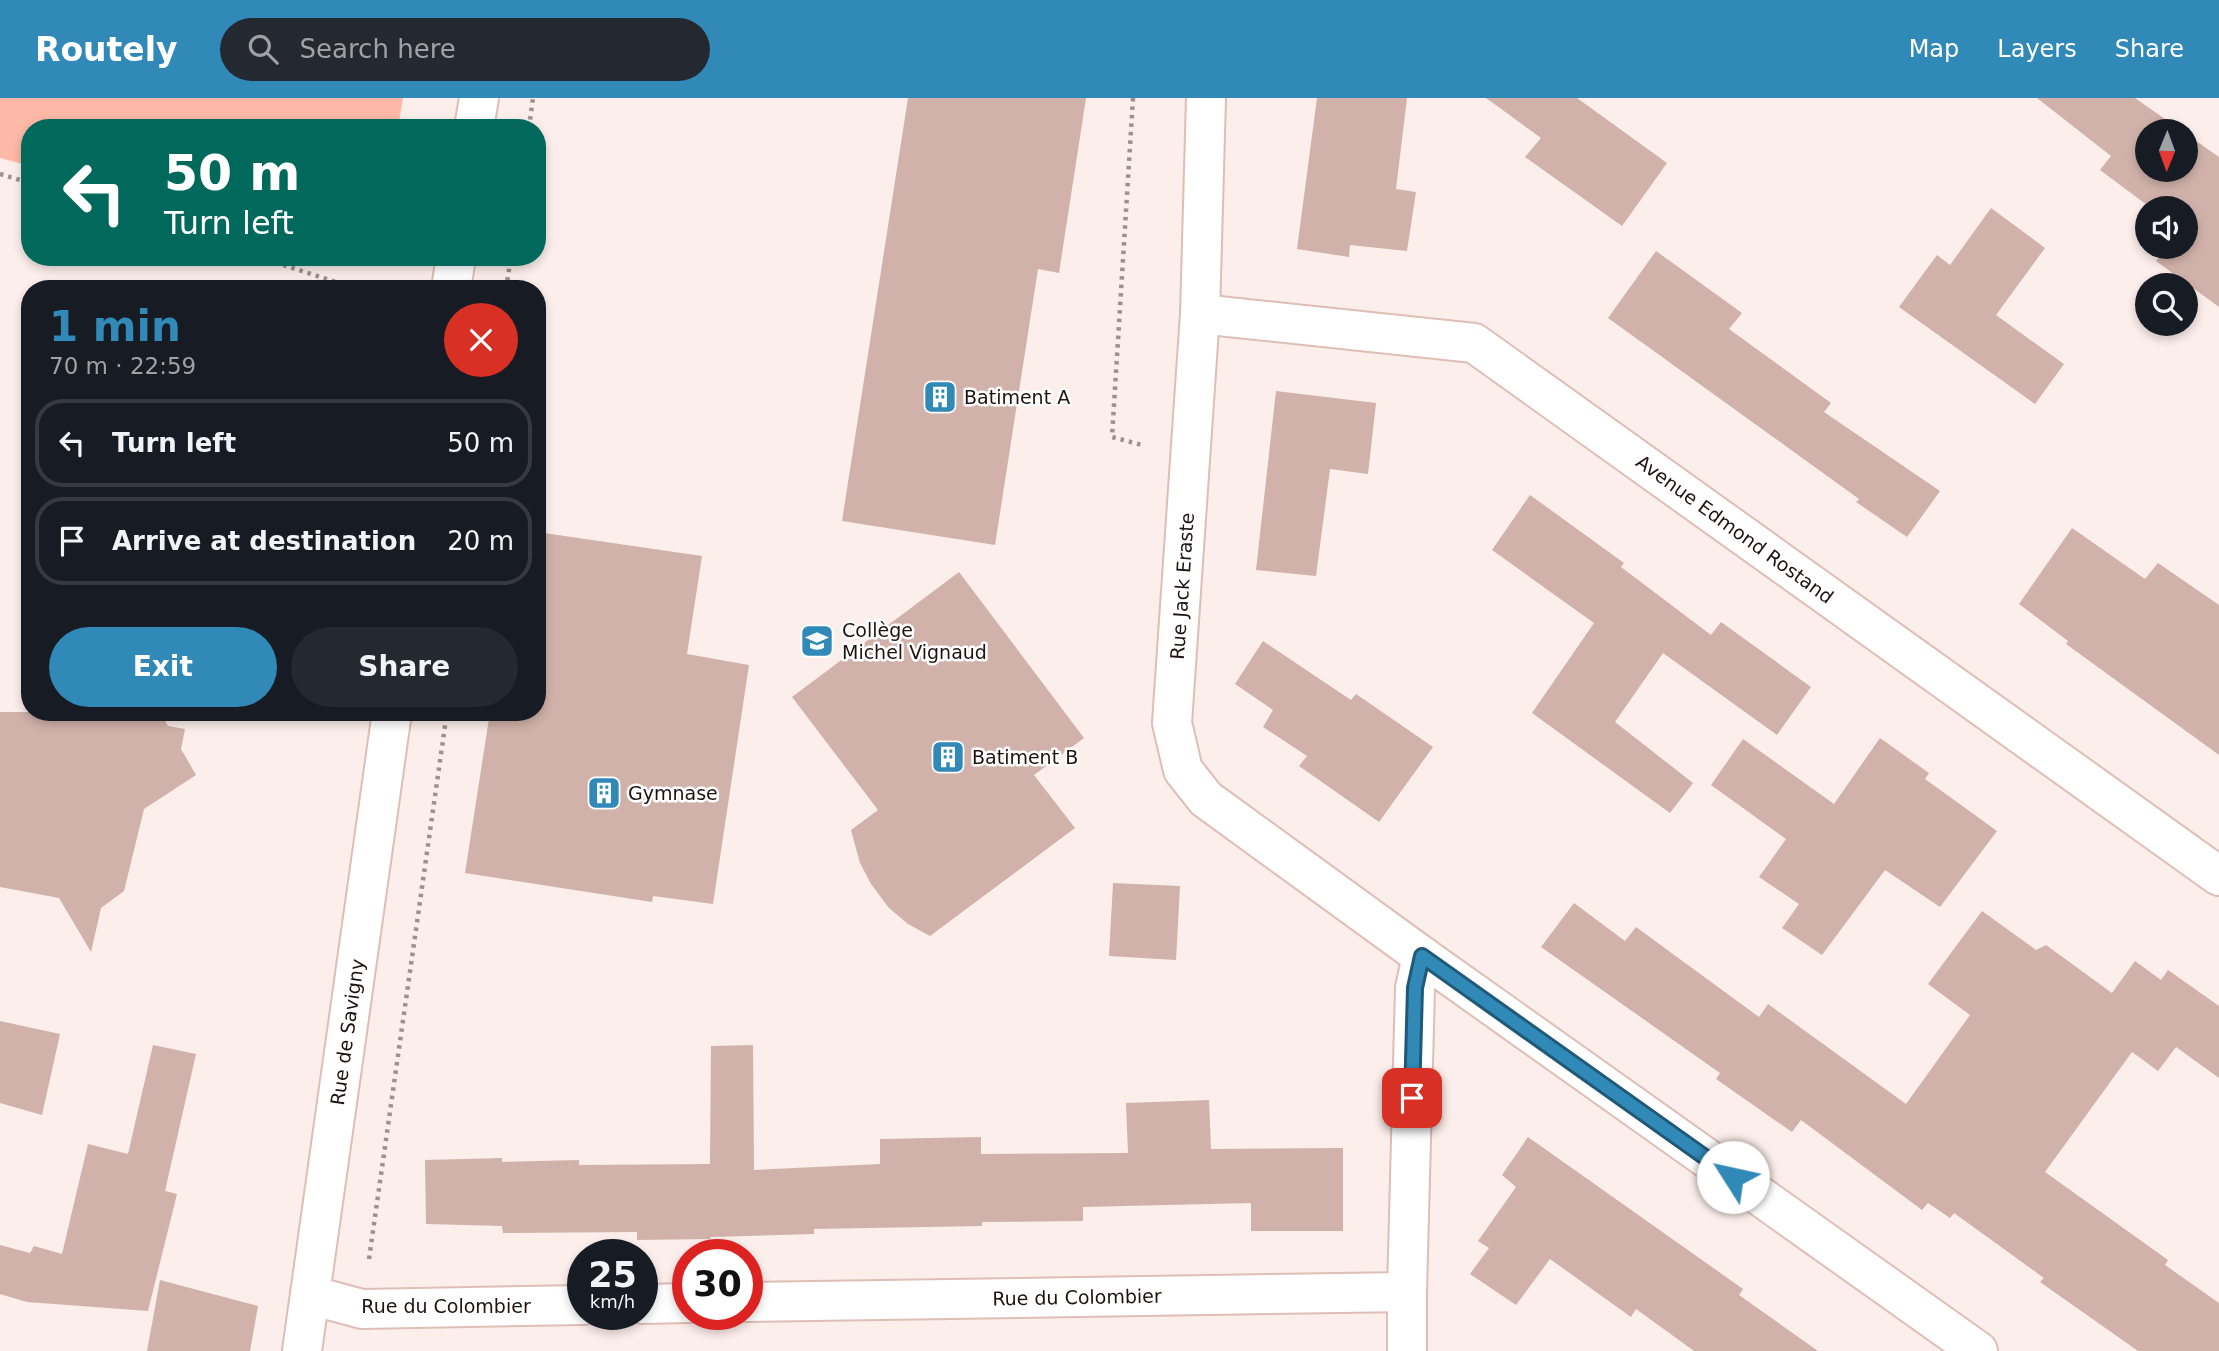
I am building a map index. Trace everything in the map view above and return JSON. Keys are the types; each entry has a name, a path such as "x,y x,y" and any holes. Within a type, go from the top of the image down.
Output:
{"street":[{"path":"476,119 479,98"},
{"name":"Rue Jack Eraste","path":"1206,98 1200,314 1172,723 1183,770 1206,799 1978,1351"},
{"name":"Avenue Edmond Rostand","path":"1200,314 1474,343 2219,876"},
{"name":"Rue de Savigny","path":"302,1351 391,721"},
{"path":"1407,1351 1415,988 1422,956"},
{"name":"Rue du Colombier","path":"763,1302 1407,1292"},
{"name":"Rue du Colombier","path":"310,1295 362,1309 567,1305"}],"path":[{"path":"530,119 533,98"},
{"path":"1133,98 1112,437 1191,457"},
{"path":"0,174 21,180"},
{"path":"287,266 329,280"},
{"path":"362,1309 446,721"}],"shaded area":[{"path":"0,98 403,98 400,119 21,119 21,164 0,158"}],"building":[{"name":"Batiment A","path":"908,98 1086,98 1059,273 1038,269 995,545 842,521"},
{"path":"1317,98 1407,98 1396,189 1416,192 1407,251 1350,245 1349,257 1297,249"},
{"path":"1486,98 1577,98 1667,163 1622,226 1525,157 1541,138"},
{"path":"2037,98 2135,98 2165,119 2135,119 2135,182 2198,182 2198,142 2219,157 2219,307 2198,292 2198,273 2172,273 2156,261 2198,259 2198,196 2135,196 2100,170 2111,156"},
{"path":"1991,208 2045,248 1996,315 2064,364 2035,404 1899,307 1937,255 1950,265"},
{"path":"1656,251 1742,313 1729,329 1831,403 1824,412 1940,491 1907,537 1856,502 1859,499 1608,318"},
{"path":"1276,391 1376,403 1368,474 1330,469 1316,576 1256,570"},
{"path":"1530,495 1624,563 1621,567 1711,635 1721,622 1811,687 1777,735 1663,653 1615,722 1693,783 1670,813 1532,713 1594,623 1492,550"},
{"path":"2072,528 2145,579 2158,563 2219,605 2219,755 2066,644 2068,641 2019,604"},
{"name":"Gymnase","path":"546,533 702,556 687,654 749,665 713,904 653,896 652,902 465,873 489,721 546,721"},
{"name":"Batiment B","path":"959,572 1084,738 1034,775 1075,828 930,936 908,924 889,908 871,884 860,863 851,830 878,810 792,697"},
{"path":"1263,641 1351,700 1356,694 1433,747 1379,822 1299,766 1307,756 1263,727 1273,710 1235,684"},
{"path":"0,712 21,712 21,721 165,721 168,726 185,729 181,749 196,775 144,809 124,891 101,908 91,952 59,898 0,887"},
{"path":"1880,738 1929,773 1925,779 1997,831 1940,907 1885,870 1822,955 1782,928 1799,904 1759,877 1786,839 1711,785 1743,739 1834,804"},
{"path":"1113,883 1180,886 1176,960 1109,956"},
{"path":"1574,903 1625,941 1636,927 1759,1017 1768,1004 1906,1104 1970,1015 1928,984 1982,911 2036,950 2046,945 2112,993 2135,961 2161,980 2168,970 2219,1006 2219,1078 2176,1047 2158,1071 2132,1052 2045,1172 2168,1260 2165,1265 2219,1303 2219,1351 2138,1351 2040,1282 2044,1278 1954,1213 1950,1218 1928,1203 1922,1210 1801,1120 1792,1132 1716,1079 1720,1073 1541,947"},
{"path":"0,1021 60,1034 42,1115 0,1103"},
{"path":"153,1045 196,1054 165,1191 177,1194 148,1311 27,1302 0,1294 0,1245 30,1253 34,1246 62,1254 88,1144 128,1154"},
{"path":"753,1045 754,1170 880,1164 880,1139 981,1137 981,1154 1128,1153 1126,1103 1209,1100 1211,1149 1343,1148 1343,1231 1251,1231 1251,1203 1083,1207 1083,1221 814,1229 814,1234 710,1237 711,1239 637,1239 637,1232 503,1233 502,1226 426,1224 425,1160 502,1158 502,1162 579,1160 579,1165 710,1164 711,1046"},
{"path":"1528,1137 1743,1289 1739,1295 1818,1351 1694,1351 1636,1309 1631,1317 1550,1259 1516,1305 1470,1274 1489,1248 1478,1241 1516,1187 1502,1175"},
{"path":"160,1280 258,1306 250,1351 147,1351"}],"place":[{"name":"Batiment A","path":"940,397"},
{"name":"Collège Michel Vignaud","path":"817,641"},
{"name":"Batiment B","path":"948,757"},
{"name":"Gymnase","path":"604,793"}],"route":[{"path":"1412,1098 1415,988 1422,956 1733,1177"}]}
